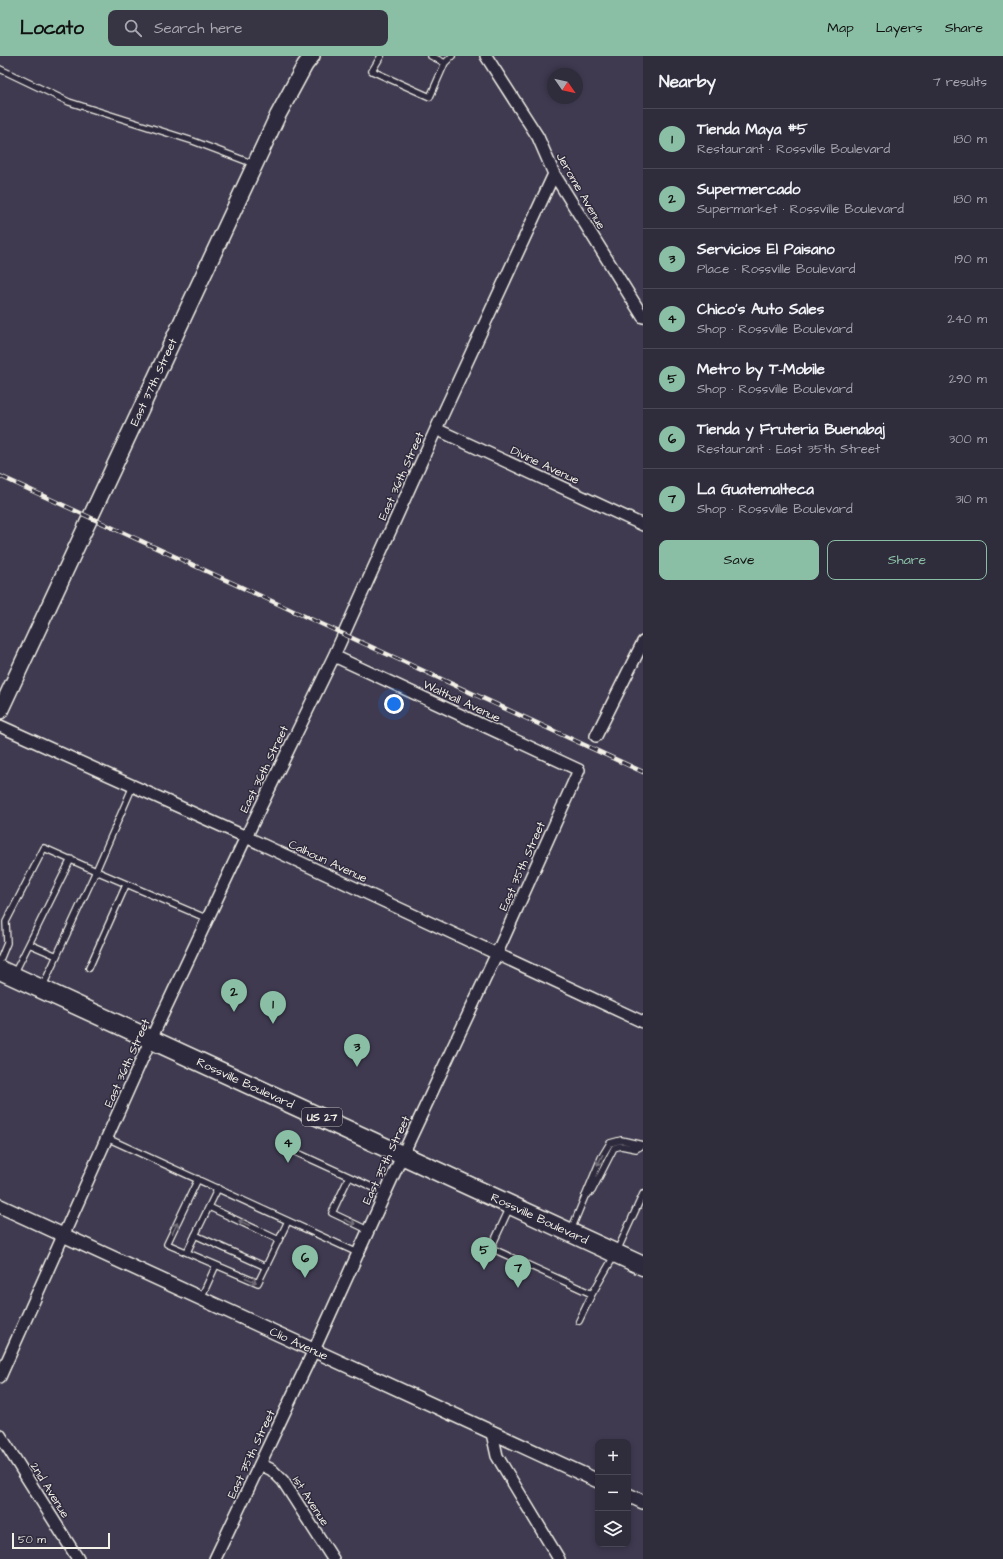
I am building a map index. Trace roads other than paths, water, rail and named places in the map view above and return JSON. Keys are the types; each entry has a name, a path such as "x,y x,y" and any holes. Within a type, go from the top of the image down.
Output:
{"highway":[{"name":"Rossville Boulevard","path":"7,973 403,1154 643,1266"}],"main road":[{"name":"East 37th Street","path":"0,711 278,115 305,65 312,56"}],"street":[{"name":"Jerome Avenue","path":"486,56 538,137 554,174 643,318"},
{"name":"East 36th Street","path":"0,1377 151,1039 246,837 334,656 436,429 554,174"},
{"name":"Divine Avenue","path":"436,429 643,525"},
{"path":"596,736 643,642"},
{"name":"Walthall Avenue","path":"334,656 579,770"},
{"name":"Calhoun Avenue","path":"0,726 246,837 643,1022"},
{"name":"East 35th Street","path":"215,1559 314,1350 403,1154 497,953 579,770"},
{"name":"Clio Avenue","path":"0,1206 595,1480"},
{"path":"492,1433 497,1456 560,1559"},
{"name":"2nd Avenue","path":"0,1435 78,1559"},
{"name":"1st Avenue","path":"260,1464 272,1470 283,1481 332,1559"},
{"path":"631,1496 643,1502"}],"lane":[{"path":"381,56 372,71 430,97 445,63 452,56"},
{"path":"432,56 445,63"},
{"path":"0,69 69,102 193,141 256,165"},
{"path":"42,989 133,786"},
{"path":"0,960 7,943 6,922 44,848 126,885 208,919"},
{"path":"7,973 29,944 71,859"},
{"path":"89,968 126,885"},
{"path":"29,944 57,956"},
{"path":"107,1138 358,1253"},
{"path":"570,1232 601,1158 610,1143 621,1140 643,1145"},
{"path":"291,1150 385,1194"},
{"path":"349,1177 332,1213 368,1230"},
{"path":"198,1179 167,1244 258,1283 288,1221"},
{"path":"187,1252 218,1188"},
{"path":"579,1321 592,1294 616,1253 643,1194"},
{"path":"491,1248 511,1205"},
{"path":"209,1207 279,1240"},
{"path":"196,1235 266,1267"},
{"path":"482,1244 592,1294"},
{"path":"201,1298 216,1265"}],"railway":[{"path":"0,476 643,772"}],"place":[{"name":"Supermercado","path":"234,1012"},
{"name":"Tienda Maya #5","path":"273,1024"},
{"name":"Servicios El Paisano","path":"357,1067"},
{"name":"Chico's Auto Sales","path":"288,1163"},
{"name":"Metro by T-Mobile","path":"484,1270"},
{"name":"Tienda y Fruteria Buenabaj","path":"305,1278"},
{"name":"La Guatemalteca","path":"518,1288"}]}
